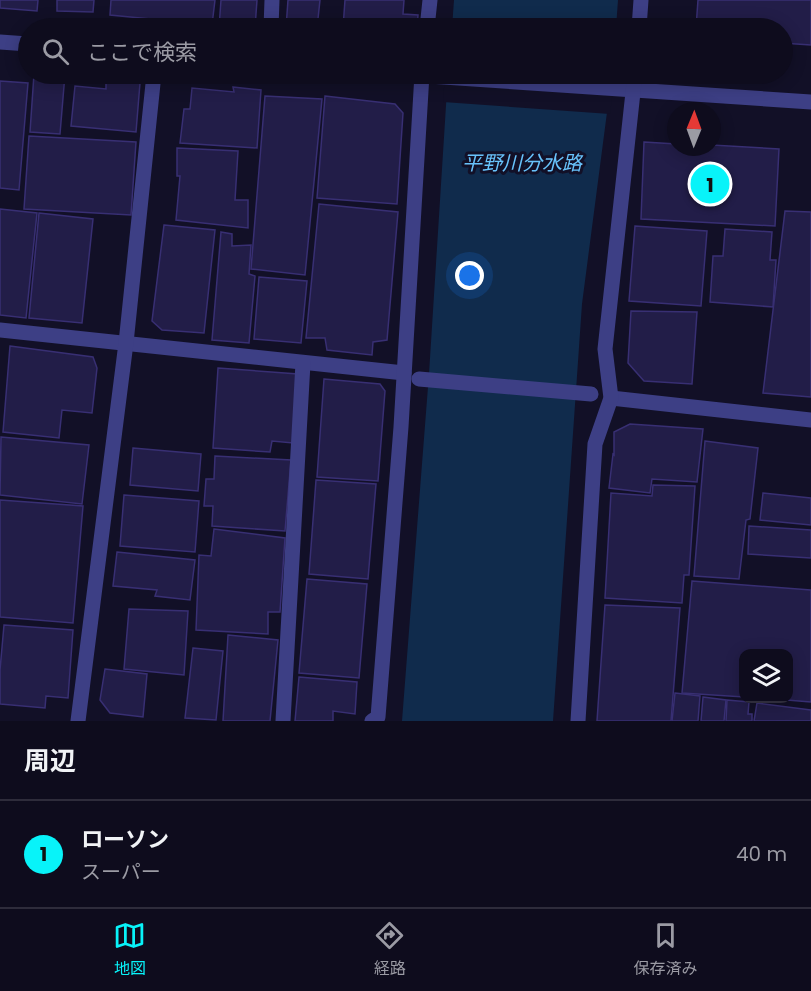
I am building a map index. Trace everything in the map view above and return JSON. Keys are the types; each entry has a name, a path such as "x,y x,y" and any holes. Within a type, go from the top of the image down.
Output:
{"street":[{"path":"271,18 272,0"},
{"path":"428,18 430,0"},
{"path":"640,18 641,0"},
{"path":"0,42 18,43"},
{"path":"78,721 126,343 153,84"},
{"path":"372,721 378,717 404,373 421,84"},
{"path":"557,84 616,88 627,84"},
{"path":"578,721 595,444 611,398 604,349 635,84"},
{"path":"660,84 811,102"},
{"path":"0,330 404,373"},
{"path":"283,721 303,363"},
{"path":"419,379 591,394"},
{"path":"611,398 811,420"}],"water":[{"path":"454,0 618,0 617,18 453,18"},
{"name":"平野川分水路","path":"447,84 611,84 582,304 553,721 402,721 429,374"}],"pier":[{"path":"444,84 614,84 610,114 443,102"}],"building":[{"path":"0,0 38,0 37,11 0,8"},
{"path":"57,0 94,0 93,12 57,11"},
{"path":"111,0 215,0 213,18 141,18 110,15"},
{"path":"221,0 257,0 256,18 220,18"},
{"path":"288,0 320,0 318,18 287,18"},
{"path":"345,0 404,0 403,14 418,15 418,18 344,18"},
{"path":"698,0 811,0 811,45 793,44 793,18 697,18"},
{"path":"0,81 28,84 19,190 0,188"},
{"path":"33,84 64,84 60,134 30,132"},
{"path":"106,84 140,84 136,132 71,126 75,86 106,89"},
{"path":"233,87 261,90 257,148 180,143 184,109 190,109 192,88 234,92"},
{"path":"265,96 322,99 305,275 251,269"},
{"path":"325,96 395,104 403,113 397,204 317,198"},
{"path":"29,136 136,142 131,215 24,209"},
{"path":"644,142 667,143 667,156 721,156 721,146 779,149 775,226 641,219"},
{"path":"177,148 238,151 235,200 248,200 248,228 176,220 180,176 177,176"},
{"path":"319,204 398,212 387,340 373,342 372,355 327,350 325,338 306,338"},
{"path":"0,209 37,213 26,318 0,315"},
{"path":"785,211 811,212 811,397 763,393"},
{"path":"39,213 93,219 82,323 29,318"},
{"path":"164,225 215,230 204,333 162,330 152,321"},
{"path":"635,226 707,231 701,306 629,301"},
{"path":"725,229 772,232 770,260 776,260 773,307 710,302 713,256 723,256"},
{"path":"221,232 232,234 232,246 251,245 249,274 255,276 249,343 212,340"},
{"path":"259,277 307,281 301,343 254,339"},
{"path":"631,311 697,312 692,384 644,381 628,363"},
{"path":"10,346 93,357 97,368 92,413 62,410 59,438 3,432"},
{"path":"218,368 298,374 293,443 272,441 270,452 213,448"},
{"path":"324,379 380,384 385,391 378,481 317,477"},
{"path":"630,424 703,429 697,482 652,479 650,493 609,488 614,455 614,432"},
{"path":"1,437 89,445 82,504 0,495"},
{"path":"705,441 758,448 750,519 746,520 739,579 694,576"},
{"path":"133,448 201,454 198,491 130,485"},
{"path":"215,456 291,460 285,531 212,526 213,506 204,506 206,479 214,479"},
{"path":"316,480 376,484 368,579 309,574"},
{"path":"653,485 695,486 689,575 684,575 682,603 605,598 611,493 652,496"},
{"path":"763,493 811,498 811,525 760,520"},
{"path":"124,495 199,501 195,552 120,546"},
{"path":"0,500 83,506 73,623 0,617"},
{"path":"749,526 811,530 811,558 748,554"},
{"path":"214,529 285,538 280,612 268,612 268,634 196,630 199,555 211,556"},
{"path":"117,552 195,560 190,600 155,596 157,590 113,586"},
{"path":"307,579 367,584 359,678 299,673"},
{"path":"692,581 811,590 811,702 793,701 793,649 739,649 739,697 682,693"},
{"path":"605,605 680,608 671,721 597,721"},
{"path":"129,609 188,611 184,675 124,669"},
{"path":"4,625 73,630 68,698 46,696 45,708 0,704"},
{"path":"228,635 278,640 270,721 223,721"},
{"path":"193,648 223,651 216,720 185,718"},
{"path":"105,669 147,674 143,717 110,713 100,700"},
{"path":"299,677 357,682 355,714 333,711 333,721 295,721"},
{"path":"675,693 700,696 698,721 672,721"},
{"path":"703,697 726,700 724,721 701,721"},
{"path":"727,700 749,703 748,714 752,714 752,721 726,721"},
{"path":"757,703 811,710 811,721 754,721"}],"place":[{"name":"ローソン","path":"710,184"}]}
